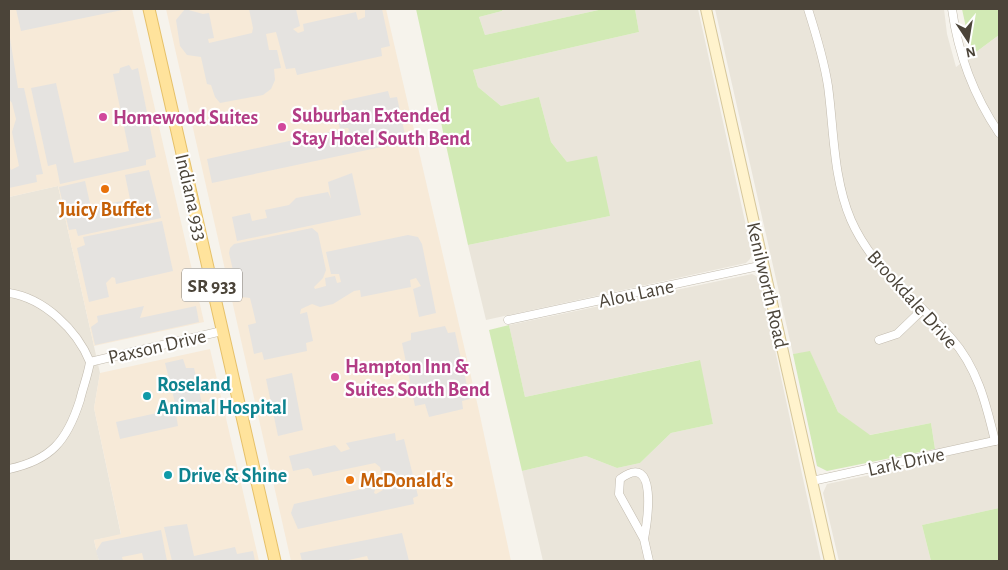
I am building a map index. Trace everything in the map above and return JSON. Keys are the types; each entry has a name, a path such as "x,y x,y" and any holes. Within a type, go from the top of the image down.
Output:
{"main road":[{"name":"Indiana 933","path":"149,9 275,561"}],"street":[{"name":"Kenilworth Road","path":"706,9 830,561"},
{"name":"Brookdale Drive","path":"808,9 824,63 838,176 851,220 874,260 951,338 974,372 997,440"},
{"path":"952,9 955,28 972,84 999,133"},
{"name":"Alou Lane","path":"508,320 764,265"},
{"path":"9,293 29,298 49,310 60,320 84,349 90,362"},
{"path":"878,340 897,334 922,310"},
{"name":"Paxson Drive","path":"9,469 36,461 53,449 69,431 90,362 222,331"},
{"name":"Lark Drive","path":"812,481 997,440"},
{"path":"644,539 648,513 648,486 645,478 634,473 620,479 619,494 644,539 649,561"}],"shaded area":[{"path":"9,9 132,9 204,322 94,346 58,186 9,197"},
{"path":"16,9 127,9 21,31"},
{"path":"166,9 386,9 479,411 511,561 291,561"},
{"path":"185,9 203,14 209,13 214,38 208,39 209,43 252,33 253,28 249,9 296,9 300,26 293,29 298,33 304,31 303,24 356,12 358,20 365,17 365,9 382,9 390,46 381,48 382,56 297,75 295,68 286,69 276,32 266,34 269,50 277,50 281,68 274,69 275,80 271,89 263,95 220,103 215,97 211,85 207,84 201,57 187,55 180,46 176,20"},
{"path":"503,9 603,9 485,35 479,17 502,11"},
{"path":"635,9 698,9 752,253 750,259 746,263 486,320 468,245 610,216 551,142 539,97 501,106 478,87 473,70 639,32"},
{"path":"715,9 944,9 947,34 956,67 999,35 999,508 922,525 931,561 839,561 823,493 827,484 937,461 931,423 869,435 838,412 810,352 793,354"},
{"path":"9,32 18,88 24,88 43,174 36,175 37,182 9,188 9,165 11,170 19,166 12,132 16,119 12,103 9,99"},
{"path":"129,65 132,70 138,68 156,157 146,160 146,165 60,184 56,164 48,166 31,88 56,83 74,163 129,151 113,74 119,73 120,68"},
{"path":"388,91 390,98 397,97 405,135 399,137 400,143 212,183 207,159 339,130 340,138 343,138 347,136 349,130 348,128 340,129 336,111 344,109 342,101"},
{"path":"149,170 161,218 78,236 76,229 69,230 59,187 85,181 91,208 130,199 125,175"},
{"path":"352,173 361,215 237,241 232,217 250,213 252,221 267,218 265,210 289,205 296,198 328,192 331,199 328,182"},
{"path":"58,186 100,373 94,408 121,535 94,540 99,561 9,561 9,197"},
{"path":"162,221 173,271 116,284 115,278 112,277 106,283 109,297 89,302 77,248 85,245 83,237"},
{"path":"312,228 318,233 326,270 323,278 314,287 315,289 326,286 325,278 335,276 337,283 341,282 339,274 331,274 326,252 408,235 418,237 422,244 436,313 419,317 413,289 421,286 416,278 410,280 411,287 361,297 360,290 354,291 333,304 320,307 312,304 301,309 300,314 307,312 313,341 306,343 307,351 264,360 262,352 254,354 248,325 256,323 250,298 242,297 238,292 229,253 230,248 234,244"},
{"path":"752,274 760,281 821,561 543,561 522,471 586,456 617,468 640,463 671,433 713,424 699,360 525,397 509,325"},
{"path":"144,306 140,318 196,306 199,322 95,345 91,327 98,322 97,316"},
{"path":"445,326 448,333 455,332 470,399 462,401 463,409 429,417 425,404 415,406 402,343 411,340 411,333"},
{"path":"210,349 259,561 99,561 94,540 121,534 94,408 100,373"},
{"path":"183,359 186,368 194,368 202,404 184,408 183,406 176,407 165,363"},
{"path":"292,373 303,430 278,436 266,379"},
{"path":"175,409 178,426 120,439 116,422"},
{"path":"395,433 396,441 404,439 418,496 413,498 414,504 298,529 291,513 294,504 376,486 374,493 376,494 383,490 384,484 380,467 375,463 313,476 308,468 293,471 289,456 335,445 341,452 350,449 346,443"},
{"path":"187,524 194,556 235,547 237,554 253,551 255,561 172,561 164,527"},
{"path":"161,530 167,561 144,561 142,553 122,557 123,561 99,561 96,551 102,542"},
{"path":"402,533 409,561 369,561 367,556 344,561 302,561 300,553"}],"green space":[{"path":"416,9 503,9 502,11 479,17 485,35 603,9 635,9 639,32 473,70 478,87 501,106 539,97 551,142 567,162 597,156 610,216 468,245"},
{"path":"962,9 999,9 999,35 972,55"},
{"path":"509,325 525,397 700,360 713,424 671,433 640,463 617,468 586,456 522,471 489,330"},
{"path":"810,351 838,412 870,435 931,423 935,449 827,471 817,466 793,354"},
{"path":"999,508 999,561 931,561 922,525"}],"place":[{"name":"Homewood Suites","path":"103,117"},
{"name":"Suburban Extended Stay Hotel South Bend","path":"282,127"},
{"name":"Juicy Buffet","path":"105,189"},
{"name":"Hampton Inn & Suites South Bend","path":"335,377"},
{"name":"Roseland Animal Hospital","path":"147,396"},
{"name":"Drive & Shine","path":"168,475"},
{"name":"McDonald's","path":"350,480"}]}
